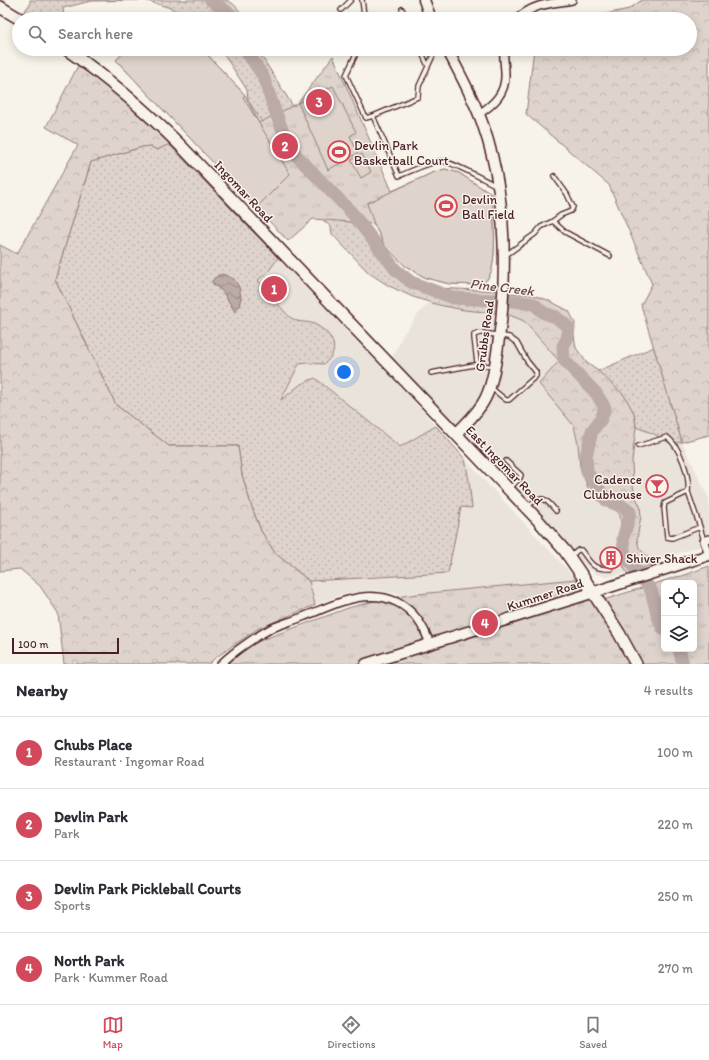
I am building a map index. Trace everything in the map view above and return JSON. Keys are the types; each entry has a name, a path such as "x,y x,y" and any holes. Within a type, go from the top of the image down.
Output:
{"main road":[{"path":"0,8 12,15"},
{"name":"Ingomar Road","path":"76,56 100,73 161,126 390,364"},
{"name":"East Ingomar Road","path":"390,364 554,538 593,592"},
{"path":"593,592 619,633 636,664"}],"street":[{"path":"424,0 428,12"},
{"path":"526,12 534,7 545,4 572,0"},
{"name":"Grubbs Road","path":"451,56 479,114 491,151 498,186 504,257 502,313 490,387 481,406 456,434"},
{"path":"479,114 492,104 502,92 505,80 504,56"},
{"path":"707,540 709,554"},
{"name":"Kummer Road","path":"366,664 709,554"},
{"path":"221,664 249,642 271,629 343,601 370,596 387,598 406,607 421,624 427,634 430,644"}],"lane":[{"path":"341,10 351,0"},
{"path":"362,0 364,12"},
{"path":"355,56 346,75 366,118 418,97 419,86 433,56"},
{"path":"423,56 428,66"},
{"path":"373,116 399,176 441,161 451,163 498,186"},
{"path":"504,257 535,234 542,226 553,222 560,215 572,211 573,207 567,194 554,176"},
{"path":"553,222 555,222 565,232 610,256"},
{"path":"479,364 476,361 474,336 480,333 509,337 516,343 536,372 536,376 509,400 506,400 490,387"},
{"path":"431,373 479,364 494,367"},
{"path":"638,446 667,436 672,440 683,461 689,484 688,492 700,527 707,540"},
{"path":"506,461 521,475 509,489"},
{"path":"688,492 665,503 664,508 667,537 672,538 700,527"},
{"path":"526,507 541,498 547,500 556,511"},
{"path":"569,557 578,550 581,550 592,565 599,569 611,569"}],"shaded area":[{"path":"278,258 335,318 355,336 436,426 400,447 315,378 301,384 281,401 299,364 325,364 334,348 333,342 328,334 321,328 312,324 293,320 278,305 258,280 268,272"},
{"path":"430,302 464,310 507,314 524,321 559,361 539,384 574,426 578,444 580,467 612,508 620,515 620,560 627,573 607,577 596,574 586,567 501,470 392,358 404,333 419,313"},
{"path":"636,427 654,434 670,443 682,442 709,499 709,543 667,557 654,564 639,548 637,539 640,506 633,486 632,461"},
{"path":"465,459 576,579 575,584 420,610 399,594 374,590 343,594 315,605 309,581 448,572 461,507 472,508"}],"green space":[{"path":"30,0 144,0 91,1 63,8 63,12 24,12 30,4"},
{"path":"144,0 226,0 232,3 240,12 177,12 171,8"},
{"path":"642,0 709,0 709,435 682,442 641,305 652,284 609,185 526,114 533,56 697,56 697,12 615,12 629,9"},
{"path":"120,56 209,56 245,95 259,123 298,103 333,56 392,191 432,173 445,169 459,173 491,194 494,225 494,250 493,262 488,278 481,285 450,284 426,278 404,265 385,246 374,224 313,219 288,241 116,60"},
{"path":"120,56 209,56 245,95 243,97 290,174 256,208 116,60"},
{"path":"225,56 261,56 296,111 339,190 367,225 386,259 409,280 436,288 498,291 496,313 464,310 439,305 413,297 389,286 369,273 332,234 331,227 321,218 248,100 247,90"},
{"path":"81,60 176,141 157,150 150,146 142,147 91,162 55,279 116,405 169,446 238,446 242,475 261,531 275,553 309,581 315,605 257,629 215,658 209,664 64,664 58,613 40,586 20,569 0,571 0,245 17,254 78,145 46,127"},
{"path":"333,86 356,132 350,136 358,153 328,170 298,103"},
{"path":"169,144 278,258 268,272 258,280 282,309 291,318 297,321 314,324 330,336 334,347 330,358 324,364 299,364 281,400 301,384 315,378 400,447 436,426 465,459 472,508 461,507 448,573 309,581 275,553 261,531 242,475 238,446 169,446 116,405 55,279 91,162 142,147 150,146 157,150"},
{"path":"362,154 371,172 361,178 351,160"},
{"path":"445,169 459,173 491,194 494,225 493,262 488,278 481,285 450,284 426,278 404,265 385,246 374,224 367,203 432,173"},
{"path":"509,293 533,295 548,300 569,311 575,323 574,335 576,348 587,363 624,395 634,413 636,427 632,461 633,486 640,506 641,516 637,539 639,548 654,564 627,573 620,560 618,548 621,522 620,515 617,511 603,504 590,493 580,467 578,444 574,426 539,384 559,361 524,321 507,314"},
{"path":"654,347 682,442 670,443 654,434 636,427 634,413 598,371"},
{"path":"709,566 709,664 228,664 249,646 264,639 348,608 382,599 418,594 576,579 594,603 661,582 661,652 697,652 697,580 667,580"}],"water":[{"path":"222,274 234,279 239,287 241,297 239,307 235,312 223,292 213,284 212,281"}],"waterway":[{"name":"Pine Creek","path":"211,0 227,12"},
{"name":"Pine Creek","path":"250,56 263,76 284,134 295,154 352,213 396,270 411,282 453,298 513,301 534,304 544,313 556,317 569,328 567,339 563,346 564,360 596,393 605,408 601,419 592,431 586,456 587,472 607,501 622,506 630,512 623,538 625,557 651,590 661,624"},
{"name":"Pine Creek","path":"680,652 683,664"}],"place":[{"name":"Devlin Park Pickleball Courts","path":"319,102"},
{"name":"Devlin Park","path":"285,146"},
{"name":"Devlin Park Basketball Court","path":"339,152"},
{"name":"Devlin Ball Field","path":"446,206"},
{"name":"Chubs Place","path":"274,289"},
{"name":"Cadence Clubhouse","path":"657,486"},
{"name":"Shiver Shack","path":"611,558"},
{"name":"North Park","path":"485,623"}]}
